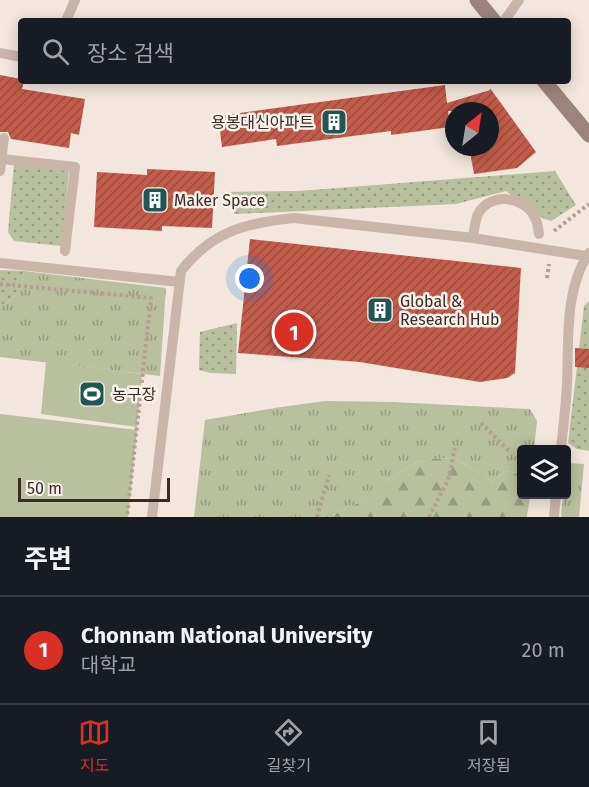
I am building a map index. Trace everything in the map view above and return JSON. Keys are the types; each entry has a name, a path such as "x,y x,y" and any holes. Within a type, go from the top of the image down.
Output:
{"main road":[{"path":"477,0 492,18"},
{"path":"546,84 589,135"}],"lane":[{"path":"67,18 75,0"},
{"path":"506,18 519,0"},
{"path":"0,53 18,56"},
{"path":"0,171 4,138"},
{"path":"2,159 75,167 65,251"},
{"path":"473,238 477,216 484,206 495,200 507,199 518,202 529,210 536,219 539,234"},
{"path":"152,517 181,271 186,264 227,232 269,221 294,218 473,238 588,254 580,266 571,297 567,388 561,445"},
{"path":"0,263 179,282"},
{"path":"554,517 556,499"}],"path":[{"path":"550,250 554,230 589,204"},
{"path":"0,284 151,298 127,517"},
{"path":"481,423 510,452"},
{"path":"429,517 448,480 454,448"},
{"path":"317,517 329,475"}],"green space":[{"path":"14,164 69,169 62,246 14,241 8,232"},
{"path":"555,171 576,205 551,221 542,218 506,191 456,204 235,214 222,192 299,191"},
{"path":"0,270 24,271 20,292 0,308"},
{"path":"24,271 166,288 160,376 0,357 0,308 20,292"},
{"path":"589,301 589,451 577,449 568,443 584,306"},
{"path":"237,323 236,374 199,370 200,332"},
{"name":"농구장","path":"46,362 142,374 137,427 41,414"},
{"path":"326,401 530,409 537,421 534,445 517,445 517,474 508,471 492,481 454,458 432,459 417,462 383,483 370,500 349,506 329,517 194,517 205,420"},
{"path":"0,414 137,430 128,517 0,517"},
{"path":"454,458 492,481 508,471 517,474 517,499 529,499 527,517 329,517 349,506 369,500 383,483 417,462"},
{"path":"571,463 584,464 579,517 561,517 563,499 571,499"}],"building":[{"path":"0,75 18,78 18,84 23,84 22,89 85,99 79,135 71,133 69,148 11,139 8,132 0,132"},
{"name":"용봉대신아파트","path":"445,85 447,102 445,102 445,128 391,135 391,131 277,146 276,139 222,147 218,116"},
{"name":"용봉대신아파트","path":"490,88 536,152 517,168 474,174 471,156 499,156 499,102 450,102 490,90"},
{"name":"Maker Space","path":"147,169 215,172 212,228 162,226 162,231 94,227 97,172 147,175"},
{"name":"Global & Research Hub","path":"250,239 521,268 515,373 507,378 480,382 360,362 238,353"},
{"path":"575,348 589,349 589,368 575,367"}],"place":[{"name":"용봉대신아파트","path":"334,122"},
{"name":"Maker Space","path":"155,200"},
{"name":"Global & Research Hub","path":"380,310"},
{"name":"Chonnam National University","path":"294,332"},
{"name":"농구장","path":"92,394"}]}
